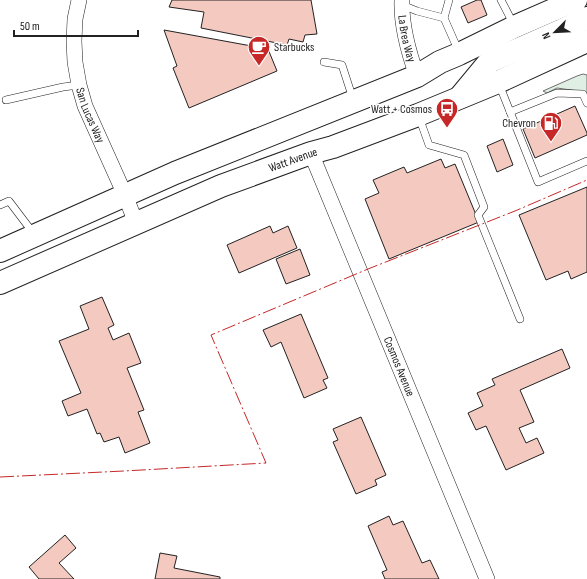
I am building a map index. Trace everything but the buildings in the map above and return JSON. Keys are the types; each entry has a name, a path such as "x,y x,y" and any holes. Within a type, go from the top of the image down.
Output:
{"main road":[{"path":"0,251 182,170 417,76 440,62 514,28 579,10"},
{"path":"460,98 489,62 579,10"},
{"name":"Watt Avenue","path":"0,283 221,186 311,153 333,147 418,115 498,82 587,41"}],"street":[{"name":"San Lucas Way","path":"79,0 74,41 75,62 79,85 85,106 136,223"},
{"name":"La Brea Way","path":"402,3 407,45 417,76"},
{"name":"Cosmos Avenue","path":"311,153 487,579"}],"lane":[{"path":"449,0 444,18 459,54"},
{"path":"501,0 514,28"},
{"path":"402,3 417,11 444,18"},
{"path":"324,62 342,65 354,102"},
{"path":"498,82 538,182 587,161"},
{"path":"6,100 63,87 79,85"},
{"path":"510,112 557,93 584,94 587,102"},
{"path":"418,115 429,145 464,155 484,207 478,215 520,319"},
{"path":"0,205 9,201 35,236"}],"green space":[{"path":"583,74 587,75 587,96 585,92 557,88 547,93 543,91 577,76"}],"power":[{"path":"0,477 266,463 211,335 368,269 515,211 587,180"}],"place":[{"name":"Starbucks","path":"259,66"},
{"name":"Watt + Cosmos","path":"447,128"},
{"name":"Chevron","path":"551,142"}]}
